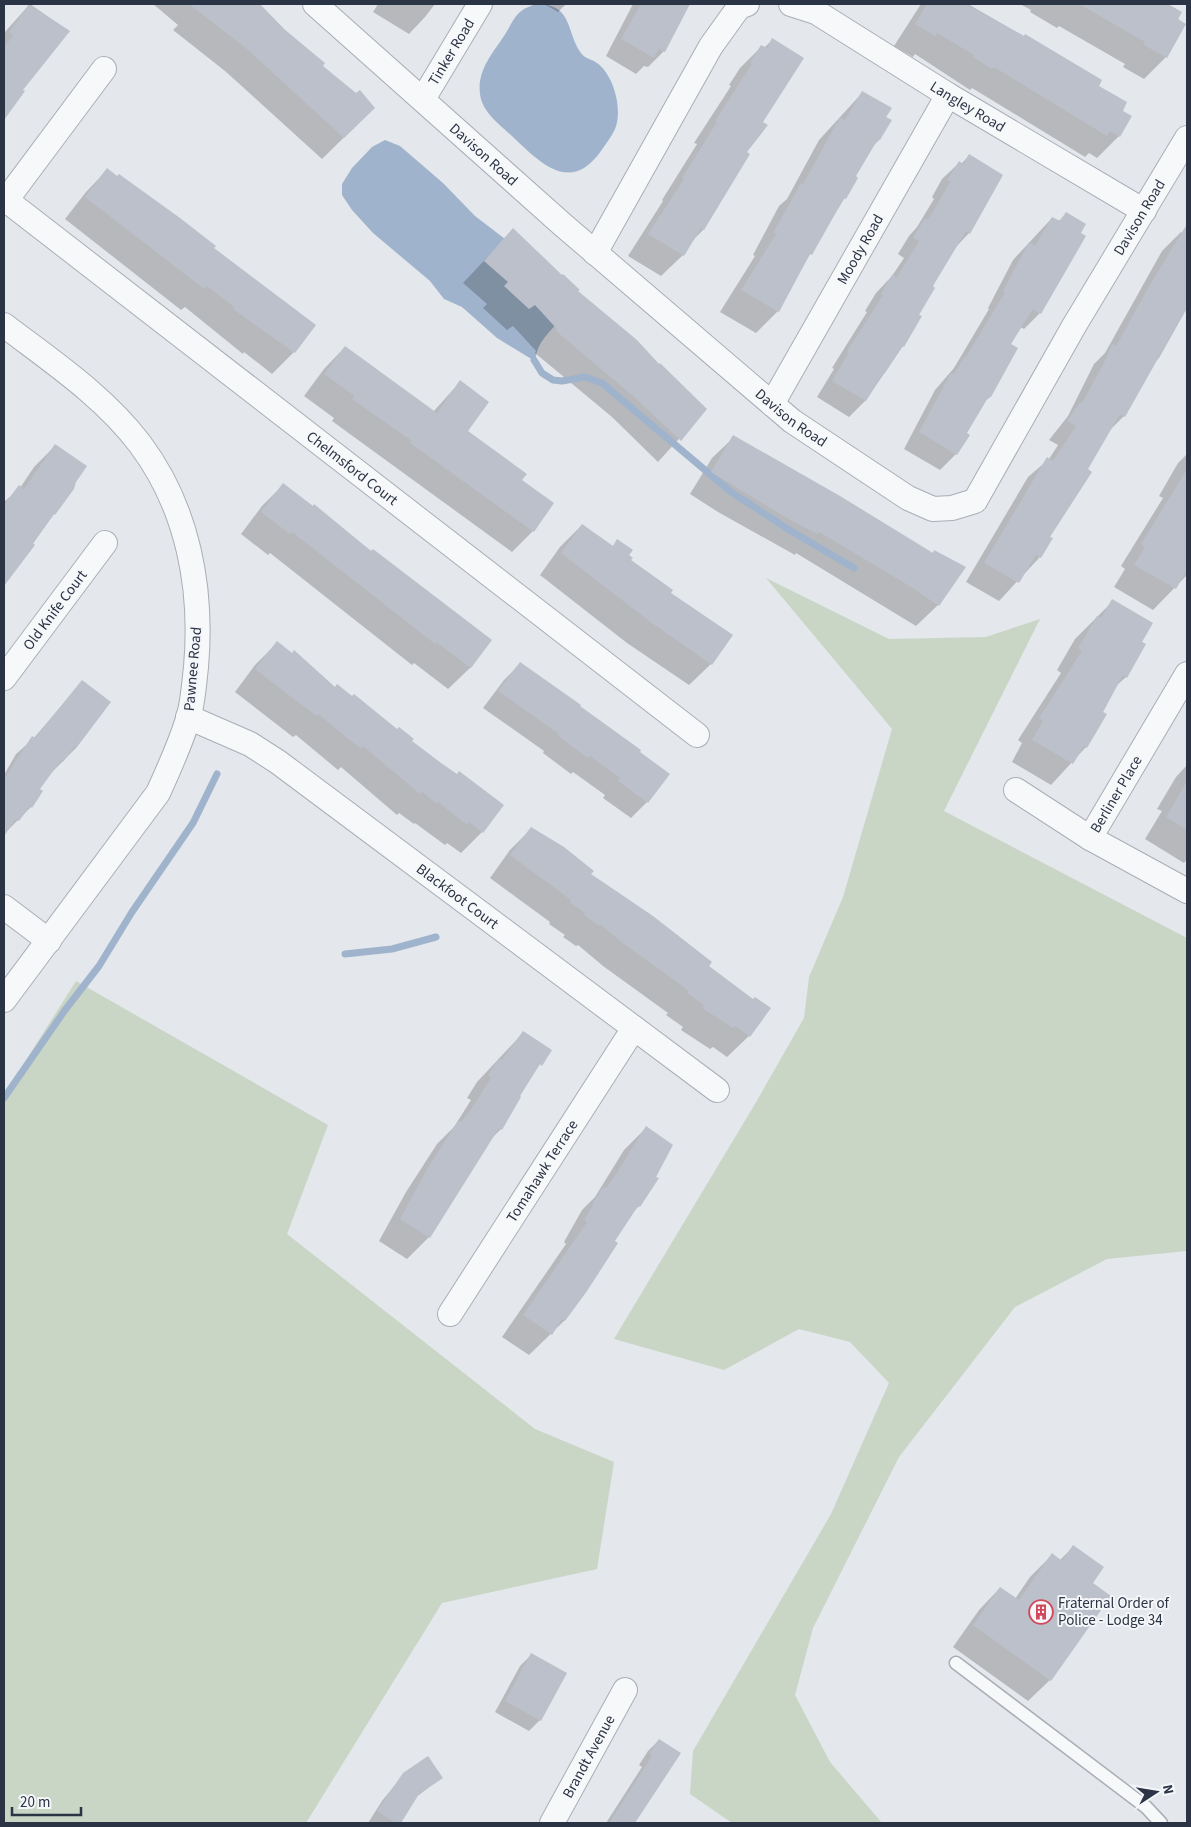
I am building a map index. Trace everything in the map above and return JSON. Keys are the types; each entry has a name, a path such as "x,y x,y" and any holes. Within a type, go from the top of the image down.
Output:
{"street":[{"name":"Davison Road","path":"315,4 595,252 792,421 908,498 933,509 952,508 975,500 1074,326 1187,138"},
{"name":"Tinker Road","path":"423,99 480,4"},
{"path":"595,252 711,46 739,7 746,4"},
{"name":"Langley Road","path":"791,4 816,12 948,95 1144,211"},
{"path":"5,201 104,69"},
{"name":"Moody Road","path":"772,404 948,95"},
{"name":"Chelmsford Court","path":"5,201 697,735"},
{"name":"Pawnee Road","path":"4,325 86,389 117,418 140,444 162,477 177,509 194,573 198,608 198,645 188,717 174,758 158,793 4,1000"},
{"name":"Old Knife Court","path":"4,678 105,543"},
{"name":"Berliner Place","path":"1016,790 1090,838 1187,674"},
{"name":"Blackfoot Court","path":"188,717 250,744 278,762 717,1090"},
{"path":"1090,838 1187,891"},
{"path":"4,907 49,941"},
{"name":"Tomahawk Terrace","path":"450,1314 634,1028"},
{"name":"Brandt Avenue","path":"552,1823 625,1690"}],"lane":[{"path":"956,1663 1146,1807 1161,1823"}],"green space":[{"path":"766,578 889,639 986,637 1040,619 944,811 1187,938 1187,1251 1107,1259 1015,1307 899,1457 813,1628 795,1695 830,1762 882,1823 732,1823 690,1794 693,1751 831,1514 889,1383 850,1342 799,1329 724,1370 614,1339 755,1104 804,1018 809,977 843,897 892,729"},
{"path":"76,981 328,1125 287,1234 535,1429 614,1462 597,1569 442,1603 306,1823 4,1823 4,1095"}],"water":[{"path":"537,4 549,5 563,14 581,53 584,57 597,63 608,76 617,103 617,121 611,137 591,162 580,170 568,173 546,165 535,157 497,123 481,101 481,78 490,56 516,16 524,9"},
{"path":"385,140 400,146 443,183 475,216 518,249 564,315 543,340 536,358 533,360 497,338 462,307 444,299 430,281 373,233 352,210 342,195 342,184 352,168 372,147"}],"building":[{"path":"29,4 70,31 23,90 25,91 4,120 4,48 13,35 9,32"},
{"path":"189,4 260,4 284,29 325,63 323,66 356,93 360,90 375,108 344,138 247,49"},
{"path":"641,4 690,4 665,52 659,49 654,58 621,39"},
{"path":"927,4 966,4 1024,36 1025,34 1102,80 1099,86 1127,102 1123,111 1132,116 1120,137 1110,131 1107,136 994,67 992,69 973,57 974,55 937,33 935,36 915,24"},
{"path":"1079,4 1168,4 1182,12 1178,19 1186,24 1167,58 1144,45 1145,42"},
{"path":"772,38 804,58 763,122 768,125 747,152 750,154 704,230 701,228 684,256 648,234 684,179 682,178 717,122 715,121 752,64 750,63 761,45 767,48"},
{"path":"862,91 892,108 886,117 892,120 880,140 878,139 856,176 858,178 846,199 844,198 812,255 810,254 779,312 741,290 776,234 773,233 840,117 845,120"},
{"path":"969,154 1003,175 970,234 966,231 933,286 935,288 919,315 922,316 904,347 902,346 866,401 832,381 849,352 847,351 883,295 881,294 892,275 897,277 919,241 913,238 925,218 928,220 950,182 947,180 959,161 963,164"},
{"path":"107,168 117,176 119,174 180,218 216,246 214,248 316,325 295,353 233,309 234,307 207,286 204,289 85,197"},
{"path":"1066,212 1086,224 1081,233 1086,236 1041,314 1033,309 1011,344 1018,348 991,397 989,396 967,433 970,435 957,455 919,432 951,373 954,374 966,357 1005,292 1003,291 1029,242 1035,246 1052,217 1060,221"},
{"path":"1187,224 1187,307 1125,417 1120,414 1088,469 1092,472 1050,537 1053,538 1041,558 1036,555 1019,583 984,563 1047,457 1053,461 1076,426 1067,421 1080,402 1082,403 1112,344 1116,346 1148,288"},
{"path":"513,228 580,290 578,291 637,340 659,364 707,409 681,441 633,396 556,331 557,329 535,305 529,309 504,286 508,282 484,261"},
{"path":"345,346 437,413 460,380 489,402 468,431 527,474 522,480 554,503 534,532 410,443 412,441 352,399 355,396 324,374"},
{"path":"733,435 840,496 933,553 934,550 966,567 939,606 819,532 817,534 787,518 711,472"},
{"path":"55,444 87,466 76,482 74,489 33,543 35,545 4,586 4,505 19,485 24,489"},
{"path":"1187,469 1187,570 1176,589 1134,565 1145,547 1141,544"},
{"path":"283,483 313,506 314,504 371,551 373,549 492,640 471,668 436,642 435,644 292,532 290,534 261,512"},
{"path":"582,524 613,546 617,539 633,550 629,555 633,558 631,560 673,590 671,593 733,635 712,665 649,621 561,553"},
{"path":"1112,599 1153,623 1142,642 1146,644 1127,678 1123,675 1103,712 1107,714 1087,748 1084,746 1073,764 1032,740 1043,721 1039,718 1082,651 1078,648 1097,616 1101,618"},
{"path":"277,641 292,653 294,650 335,687 337,684 352,696 354,694 397,729 399,727 414,739 412,741 441,763 457,774 459,771 504,805 483,833 469,822 467,825 422,792 420,794 363,746 361,749 318,714 316,716 255,669"},
{"path":"520,662 581,705 670,774 648,803 618,781 620,778 590,756 588,758 558,736 559,734 498,691"},
{"path":"82,680 111,702 77,747 75,746 63,762 61,760 40,789 43,791 32,808 30,806 19,821 16,819 4,836 4,779 32,736 35,738"},
{"path":"1187,781 1187,830 1166,817"},
{"path":"531,827 564,847 594,871 591,874 653,916 712,962 709,966 753,999 755,997 771,1008 750,1037 735,1026 733,1028 702,1008 704,1005 687,993 689,991 624,944 600,924 599,926 584,915 585,913 569,902 571,900 510,855"},
{"path":"523,1031 552,1050 542,1066 540,1064 502,1130 499,1128 430,1238 400,1219 427,1169 458,1121 461,1122 472,1108 491,1078 488,1075 499,1058 502,1060"},
{"path":"646,1126 673,1145 656,1177 659,1178 615,1241 618,1243 587,1291 565,1321 562,1319 552,1335 523,1315 587,1222 584,1220 592,1204 603,1187 606,1188 616,1174"},
{"name":"Fraternal Order of Police - Lodge 34","path":"1073,1545 1104,1567 1093,1583 1111,1596 1051,1681 973,1625 1000,1587 1019,1600 1052,1553 1062,1561"},
{"path":"531,1653 567,1673 541,1721 505,1701"},
{"path":"659,1739 681,1753 635,1823 609,1823 652,1756 649,1754"},
{"path":"428,1756 443,1778 419,1794 401,1823 396,1823 377,1811 403,1773"}],"waterway":[{"path":"534,360 542,373 553,380 562,381 585,377 602,383 731,492 791,531 854,568"},
{"path":"4,1098 65,1010 99,966 132,912 193,823 217,774"},
{"path":"345,954 392,949 436,937"}],"place":[{"name":"Fraternal Order of Police - Lodge 34","path":"1041,1612"}]}
